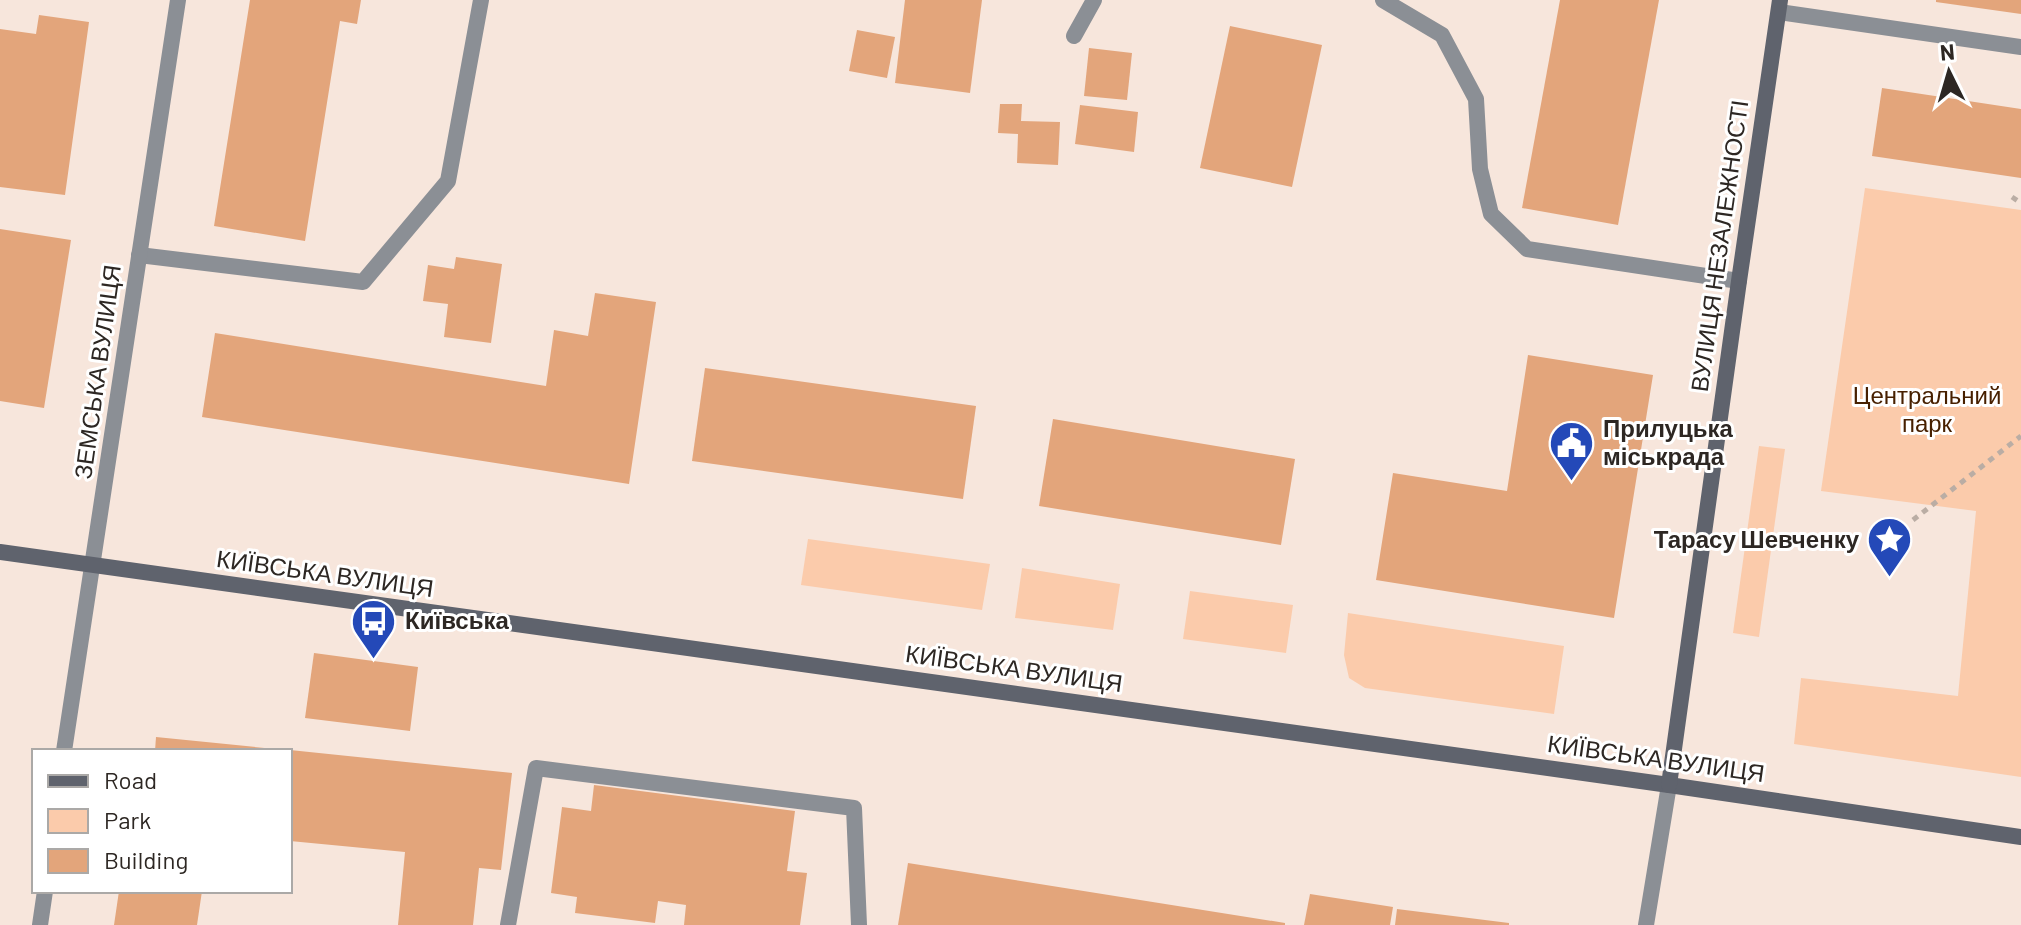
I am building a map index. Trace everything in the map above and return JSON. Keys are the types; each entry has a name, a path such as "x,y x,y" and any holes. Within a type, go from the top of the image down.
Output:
{"main road":[{"name":"ВУЛИЦЯ НЕЗАЛЕЖНОСТІ","path":"1669,785 1780,6"},
{"name":"КИЇВСЬКА ВУЛИЦЯ","path":"0,552 2021,837"}],"street":[{"name":"ЗЕМСЬКА ВУЛИЦЯ","path":"64,749 178,0"},
{"path":"139,255 363,282 448,181 481,0"},
{"path":"1074,36 1094,0"},
{"path":"1383,0 1442,35 1476,99 1480,169 1491,214 1527,249 1739,281"},
{"path":"1780,6 2021,47"},
{"path":"508,925 536,768 854,808 859,925"},
{"path":"1646,925 1669,785"},
{"path":"40,925 45,893"}],"path":[{"path":"2012,197 2021,203"},
{"path":"1913,520 2021,436"}],"green space":[{"name":"Центральний парк","path":"1865,188 2021,210 2021,777 1794,744 1801,678 1958,696 1976,511 1821,491"},
{"path":"1759,446 1785,449 1759,637 1733,633"},
{"path":"808,539 990,564 982,610 801,585"},
{"path":"1022,568 1120,584 1113,630 1015,618"},
{"path":"1190,591 1293,605 1286,653 1183,639"},
{"path":"1348,613 1564,646 1554,714 1365,688 1349,678 1344,655"}],"building":[{"path":"250,0 361,0 357,24 340,21 305,241 214,226"},
{"path":"905,0 982,0 970,93 895,83"},
{"path":"1560,0 1659,0 1618,225 1522,208"},
{"path":"2021,0 2021,14 1936,2"},
{"path":"39,15 89,22 65,195 0,187 0,29 36,34"},
{"path":"1230,26 1322,45 1292,187 1200,168"},
{"path":"857,30 895,37 887,78 849,71"},
{"path":"1089,48 1132,53 1127,100 1084,96"},
{"path":"1882,88 2021,109 2021,178 1872,156"},
{"path":"1000,104 1022,104 1021,121 1060,122 1058,165 1017,163 1018,134 998,133"},
{"path":"1080,105 1138,112 1134,152 1075,144"},
{"path":"0,229 71,240 44,408 0,401"},
{"path":"456,257 502,264 491,343 444,337 448,304 423,301 428,265 454,269"},
{"path":"595,293 656,302 629,484 202,417 215,333 546,386 554,330 588,336"},
{"name":"Прилуцька міськрада","path":"1528,355 1653,375 1614,618 1376,580 1393,473 1507,491"},
{"path":"705,368 976,406 963,499 692,461"},
{"path":"1053,419 1295,459 1281,545 1039,506"},
{"path":"314,653 418,667 410,731 305,718"},
{"path":"156,737 275,749 155,749"},
{"path":"292,750 512,773 501,870 479,868 473,925 398,925 405,852 292,841"},
{"path":"594,785 795,811 787,871 807,873 800,925 684,925 686,905 658,901 655,923 575,913 577,897 551,893 562,807 591,811"},
{"path":"908,863 1285,923 1285,925 898,925"},
{"path":"119,893 202,893 197,925 114,925"},
{"path":"1310,894 1393,907 1390,925 1304,925"},
{"path":"1397,909 1509,923 1509,925 1395,925"}],"place":[{"name":"Прилуцька міськрада","path":"1572,482"},
{"name":"Тарасу Шевченку","path":"1890,579"},
{"name":"Київська","path":"374,660"}]}
